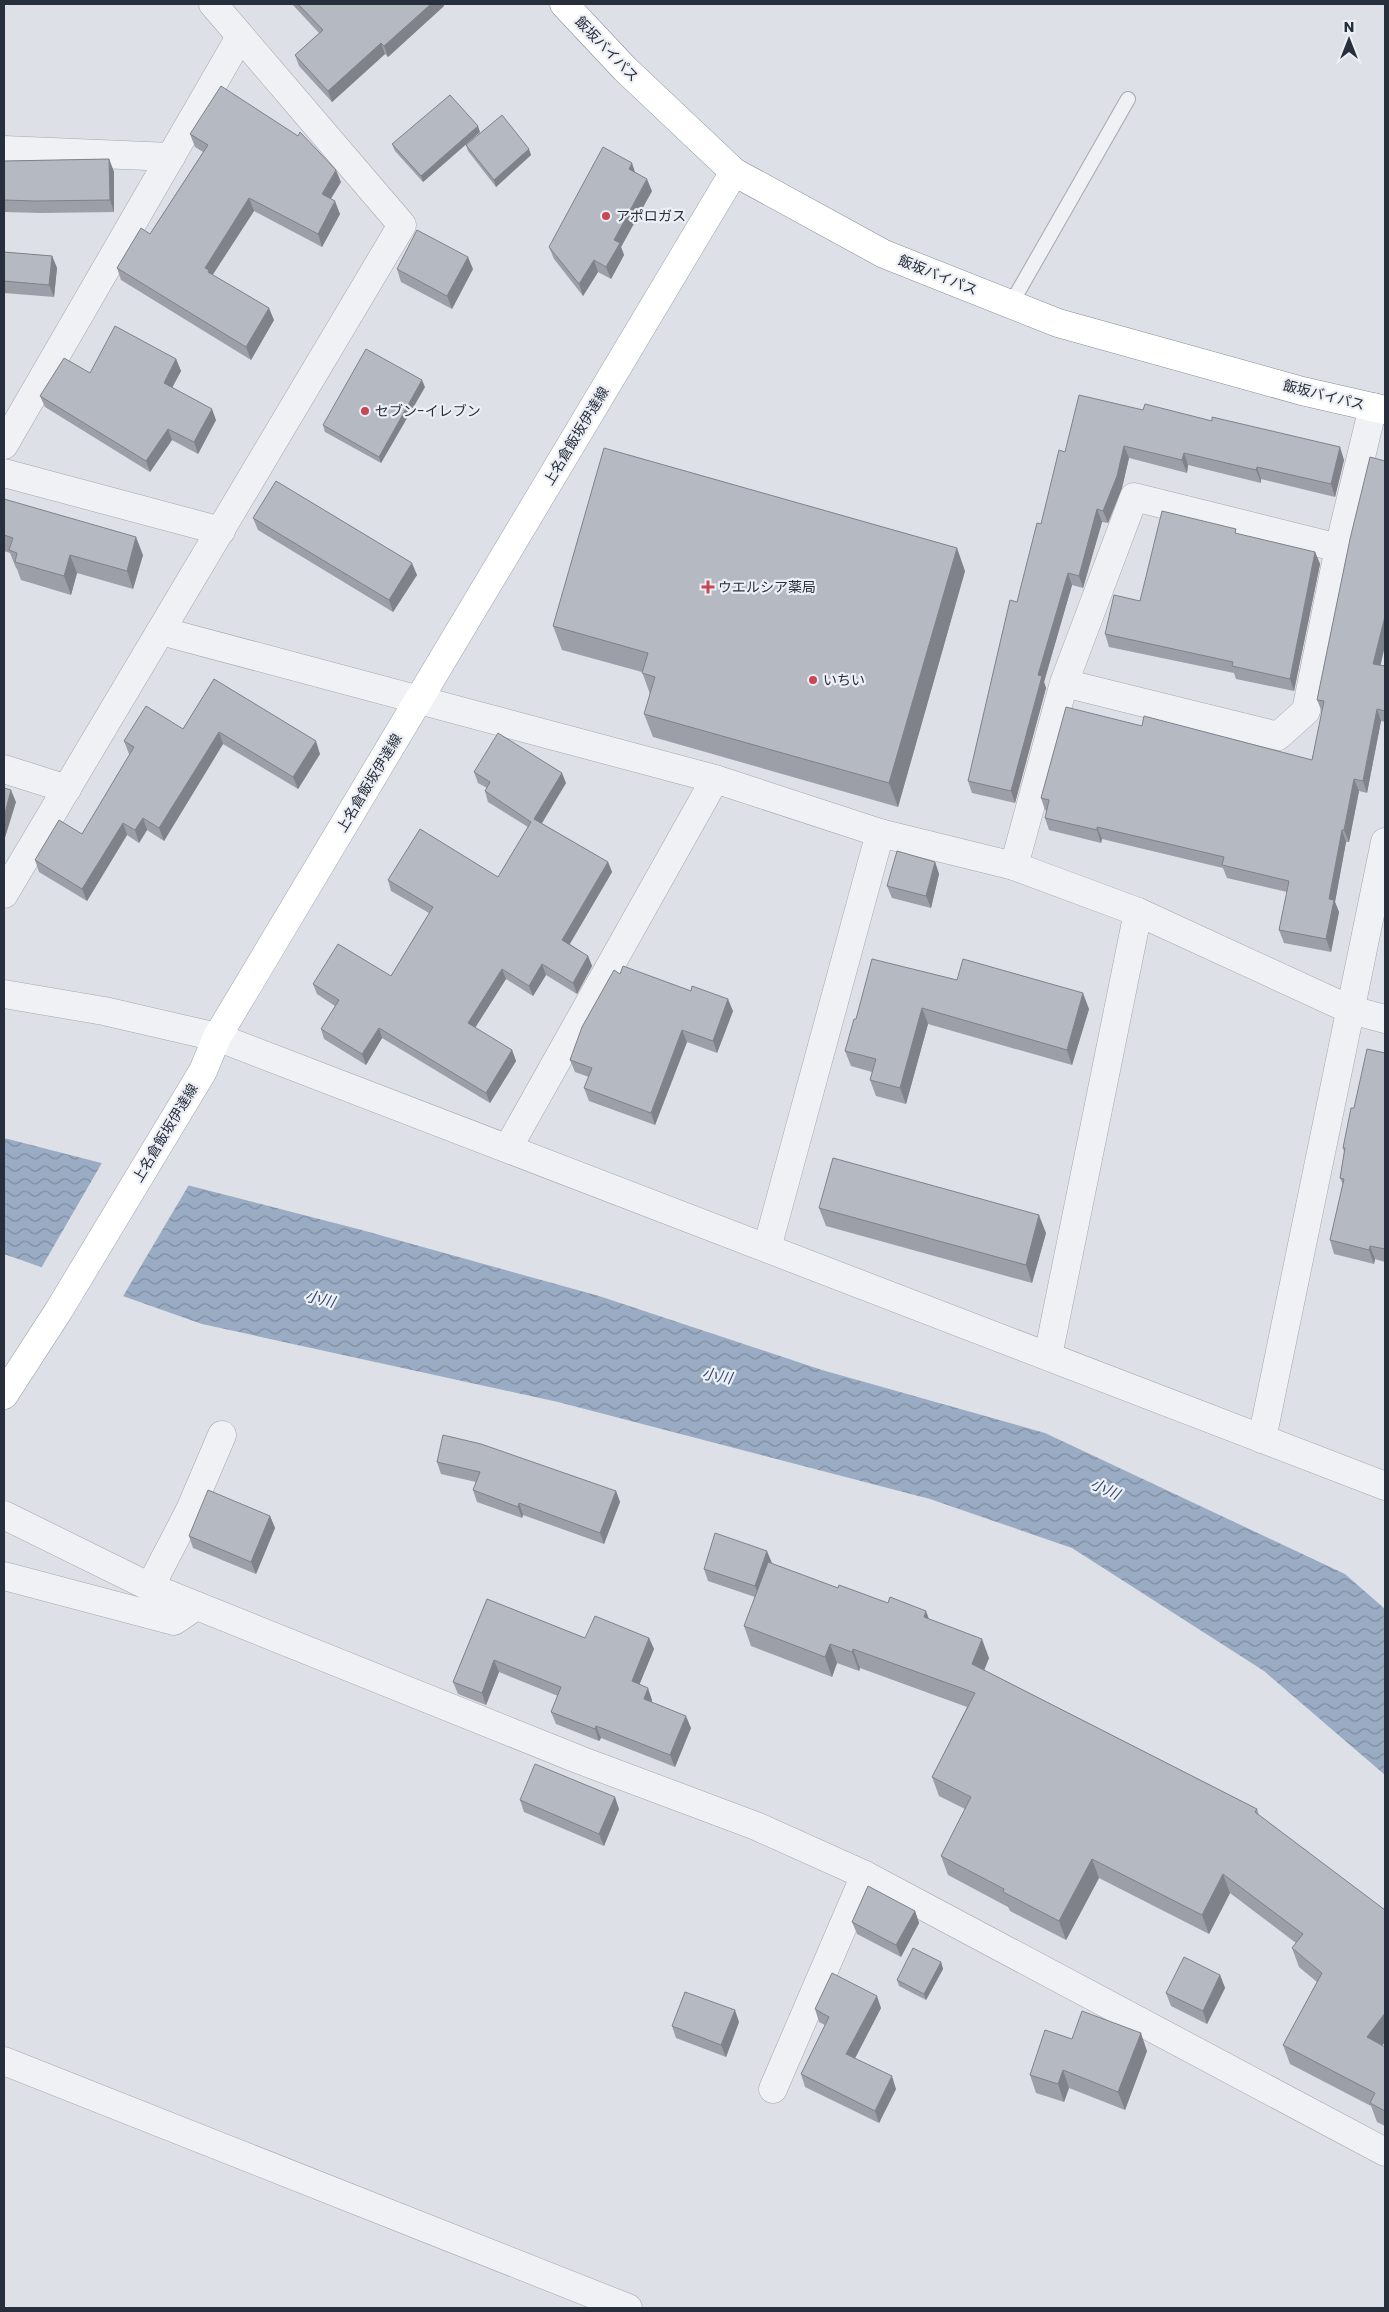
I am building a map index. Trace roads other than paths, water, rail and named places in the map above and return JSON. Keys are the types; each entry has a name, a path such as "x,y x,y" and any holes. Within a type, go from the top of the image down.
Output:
{"main road":[{"name":"飯坂バイパス","path":"564,4 625,69 734,172 884,254 1058,323 1302,391 1379,409"},
{"name":"上名倉飯坂伊達線","path":"4,1395 59,1310 203,1071 217,1037 734,172"}],"street":[{"path":"4,894 402,225 213,4"},
{"path":"4,445 240,37"},
{"path":"4,150 171,157"},
{"path":"1064,683 1278,736 1306,711 1339,548 1379,409"},
{"path":"4,473 220,531"},
{"path":"1014,866 1064,683 1134,497 1339,548"},
{"path":"161,631 715,779 880,833 1014,866 1138,912 1350,1010 1385,1019"},
{"path":"4,769 67,789"},
{"path":"508,1148 715,779"},
{"path":"767,1248 880,833"},
{"path":"1262,1439 1385,842"},
{"path":"1048,1356 1138,912"},
{"path":"4,994 104,1011 217,1037 1385,1486"},
{"path":"150,1587 190,1510 222,1435"},
{"path":"4,1515 150,1587 580,1760 756,1826 865,1875 1385,2152"},
{"path":"4,1576 174,1621 196,1606"},
{"path":"773,2089 865,1875"},
{"path":"4,2061 628,2308"}],"lane":[{"path":"1011,304 1128,99"}],"water":[{"name":"小川","path":"4,1138 358,1229 599,1296 822,1370 1045,1433 1345,1574 1385,1609 1385,1775 1264,1671 1072,1548 930,1499 558,1402 202,1324 4,1254"}],"place":[{"name":"アポロガス","path":"606,216"},
{"name":"セブン-イレブン","path":"365,411"},
{"name":"ウエルシア薬局","path":"708,587"},
{"name":"いちい","path":"813,680"}]}
